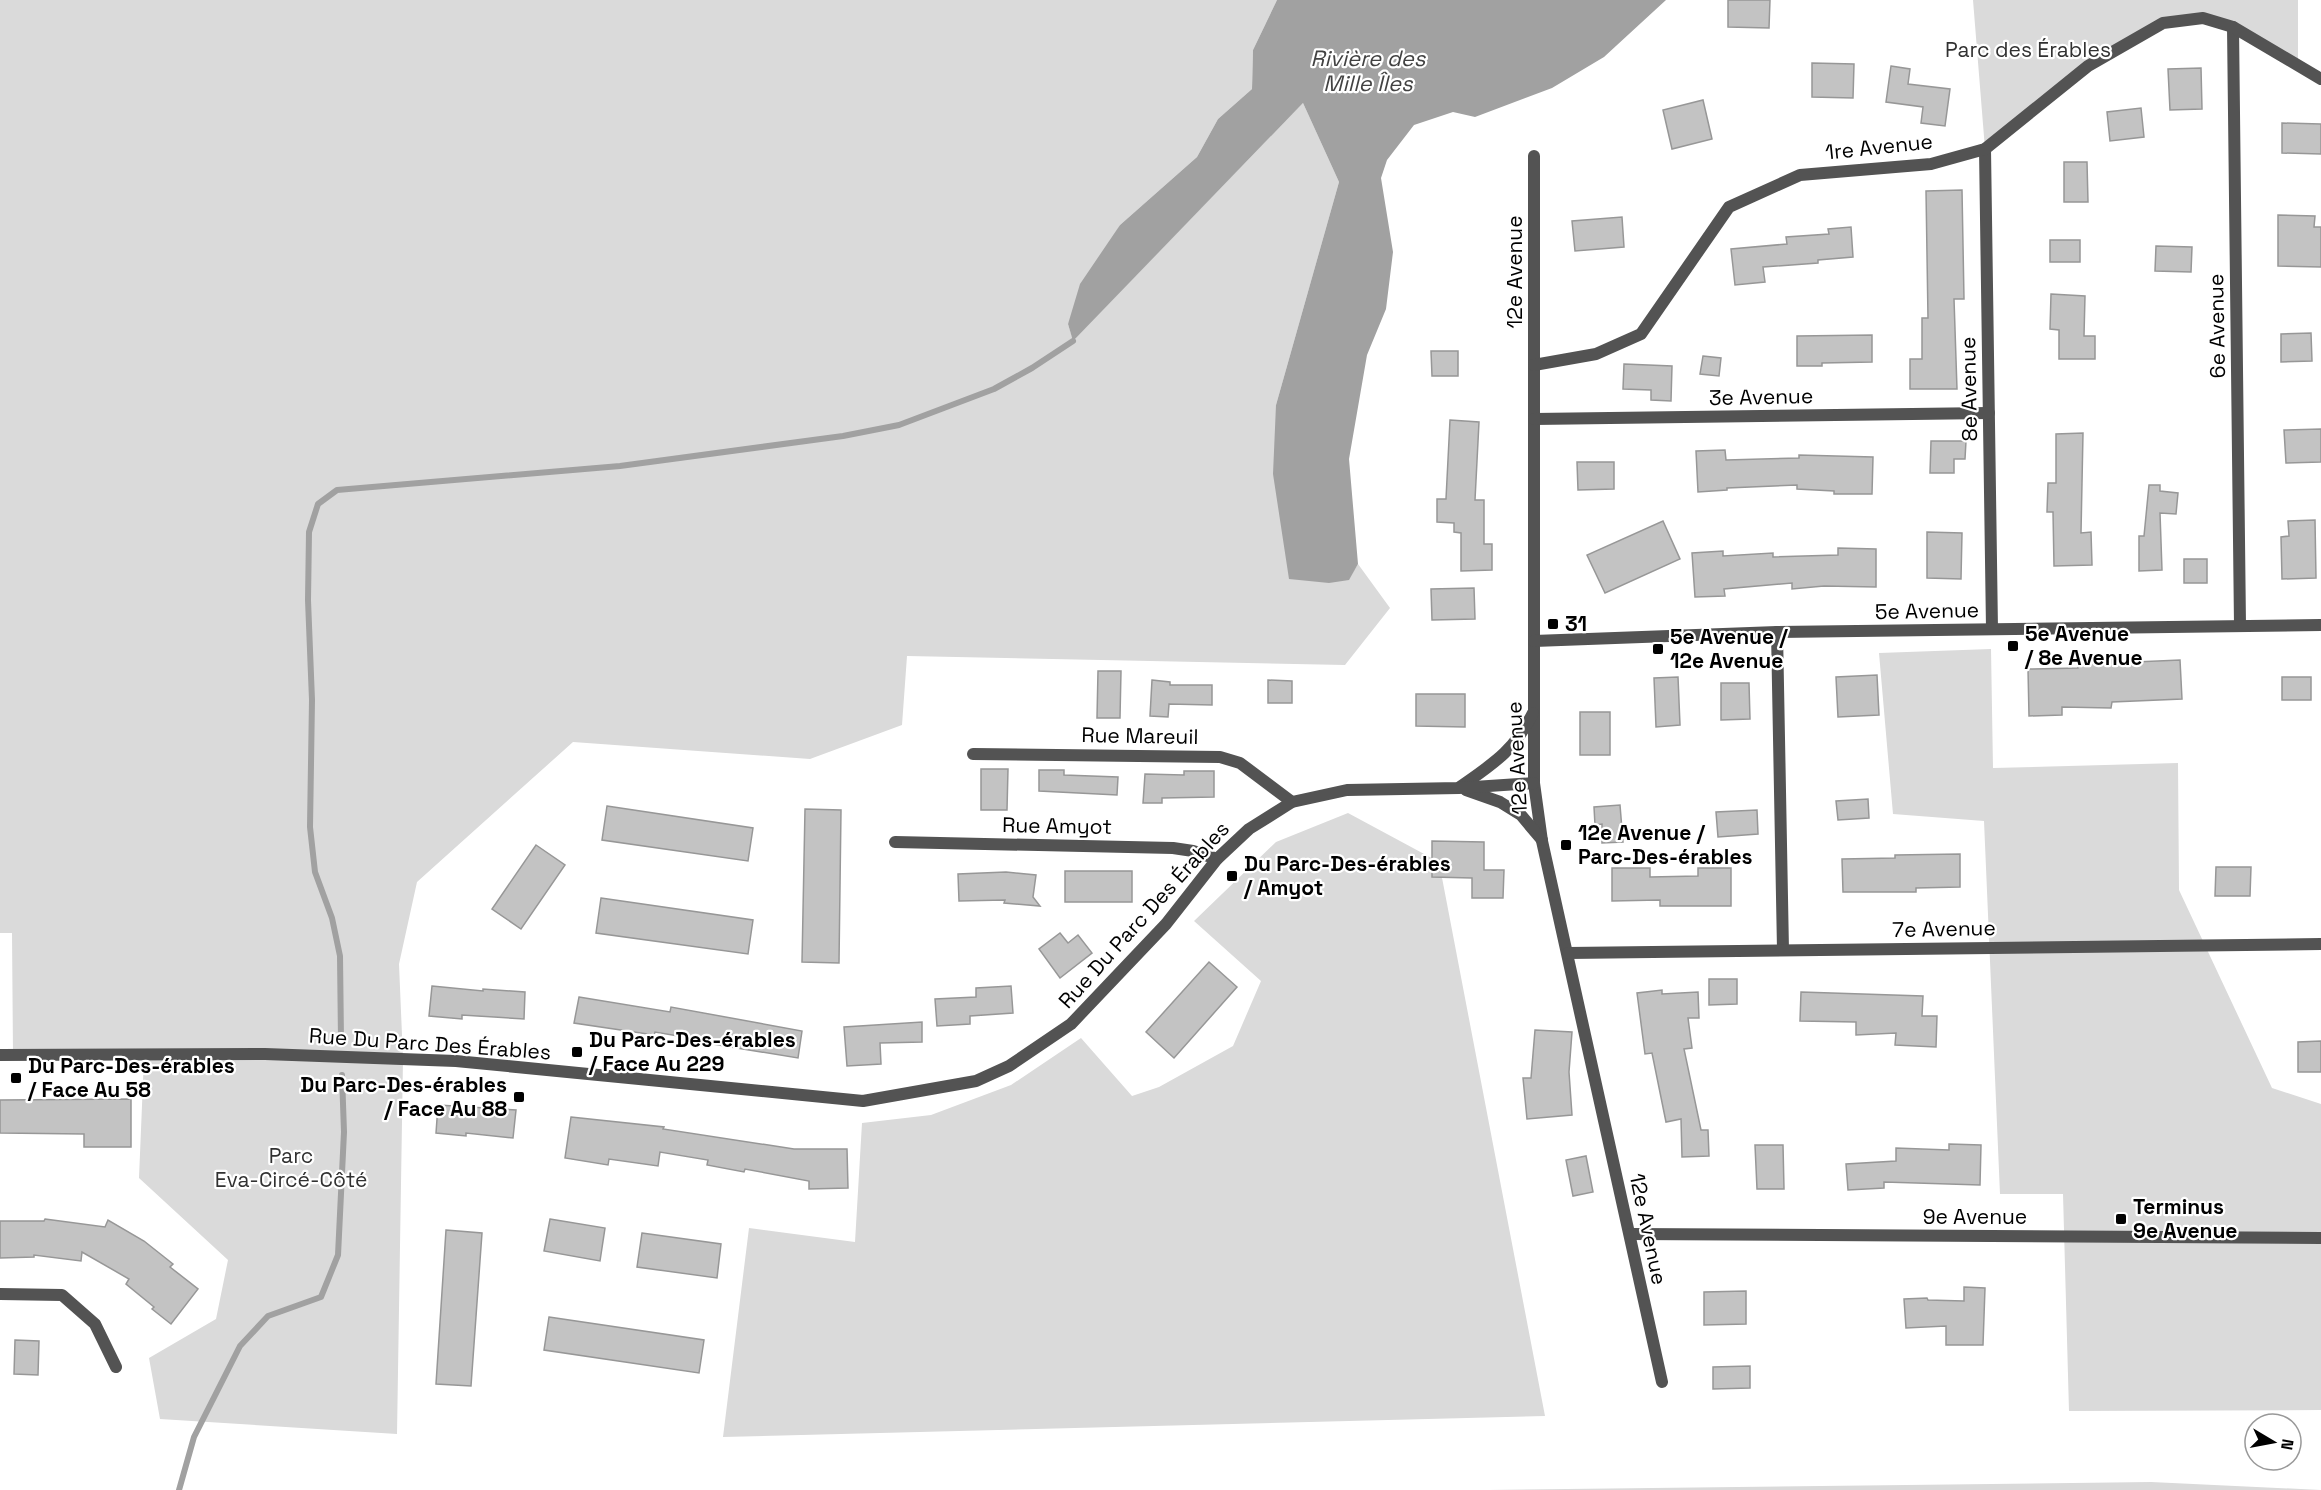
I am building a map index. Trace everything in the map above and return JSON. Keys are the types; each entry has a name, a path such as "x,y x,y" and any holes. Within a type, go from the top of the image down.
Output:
{"street":[{"name":"1re Avenue","path":"1534,365 1596,354 1641,334 1729,207 1800,175 1931,164 1985,149 2088,66 2163,23 2203,18 2233,27 2321,79"},
{"name":"6e Avenue","path":"2233,27 2240,625"},
{"name":"8e Avenue","path":"1985,149 1992,629"},
{"name":"12e Avenue","path":"1534,156 1534,783 1542,841 1662,1382"},
{"name":"3e Avenue","path":"1534,419 1989,413"},
{"name":"5e Avenue","path":"1534,641 1777,632 2321,625"},
{"path":"1777,632 1783,950"},
{"path":"1459,788 1504,756 1523,732 1534,711"},
{"name":"Rue Mareuil","path":"973,754 1220,757 1240,763 1292,802"},
{"name":"Rue Du Parc Des Érables","path":"0,1055 265,1054 456,1061 863,1101 976,1081 1009,1066 1071,1024 1166,924 1217,859 1249,829 1292,802 1347,790 1459,788 1534,783"},
{"path":"1459,788 1500,802 1521,814 1542,841"},
{"name":"Rue Amyot","path":"895,842 1173,848 1193,851 1217,859"},
{"name":"7e Avenue","path":"1568,953 2321,944"},
{"name":"9e Avenue","path":"1630,1234 2321,1238"},
{"path":"0,1294 62,1295 96,1324 116,1367"}],"green space":[{"name":"Parc Eva-Circé-Côté","path":"0,0 1277,0 1253,50 1252,89 1218,119 1197,157 1120,225 1068,324 1073,340 1303,103 1339,182 1276,405 1348,580 1358,564 1390,608 1345,665 907,656 902,725 810,759 573,742 417,882 399,964 403,1059 397,1434 160,1419 149,1358 216,1319 228,1260 139,1178 144,1057 13,1055 12,933 0,933"},
{"name":"Parc des Érables","path":"1973,0 2298,0 2298,65 2203,18 2163,23 2081,71 1985,149"},
{"path":"1991,649 1993,768 2178,763 2179,890 2272,1088 2321,1104 2321,1410 2069,1411 2063,1194 2000,1194 1984,821 1893,814 1879,653"},
{"path":"1348,813 1439,862 1545,1416 723,1437 749,1228 855,1242 862,1123 931,1115 1011,1085 1081,1038 1132,1096 1159,1087 1233,1046 1261,981 1194,921 1276,842"},
{"path":"2151,1482 2321,1490 1489,1490"}],"water":[{"name":"Rivière des Mille Îles","path":"1277,0 1666,0 1604,57 1552,88 1475,117 1453,112 1414,125 1387,160 1381,178 1393,252 1386,309 1367,355 1349,459 1358,564 1349,580 1329,583 1289,579 1273,474 1276,405 1339,182 1303,103 1073,341 1068,324 1080,284 1120,225 1197,157 1218,119 1252,89 1253,50"}],"building":[{"path":"1728,0 1770,0 1769,28 1728,27"},
{"path":"1812,63 1854,64 1853,98 1812,97"},
{"path":"1891,66 1910,69 1908,84 1950,89 1945,126 1921,123 1923,107 1886,102"},
{"path":"2201,68 2202,109 2170,110 2168,69"},
{"path":"1703,100 1712,139 1672,149 1663,110"},
{"path":"2141,108 2144,137 2110,141 2107,112"},
{"path":"2282,123 2321,124 2321,154 2282,153"},
{"path":"2064,162 2087,162 2088,202 2064,202"},
{"path":"1962,190 1964,299 1954,299 1957,389 1910,389 1910,359 1922,359 1922,318 1928,318 1926,191"},
{"path":"2278,215 2315,216 2314,227 2321,227 2321,267 2278,266"},
{"path":"1622,217 1624,247 1575,251 1572,221"},
{"path":"1851,227 1853,257 1818,260 1818,263 1763,267 1765,282 1735,285 1731,249 1787,244 1786,237 1829,234 1828,229"},
{"path":"2050,240 2080,240 2080,262 2050,262"},
{"path":"2156,246 2192,247 2191,272 2155,271"},
{"path":"2051,294 2085,296 2084,336 2095,336 2095,359 2059,359 2059,330 2050,329"},
{"path":"2311,333 2312,361 2281,362 2281,334"},
{"path":"1872,335 1872,362 1797,366 1797,336"},
{"path":"1431,351 1458,351 1458,376 1432,376"},
{"path":"1703,356 1721,358 1719,376 1700,374"},
{"path":"1624,364 1672,366 1671,401 1651,400 1651,390 1623,389"},
{"path":"1450,420 1479,422 1475,500 1484,500 1484,544 1492,544 1492,570 1461,571 1461,533 1454,532 1454,523 1437,522 1437,499 1446,499"},
{"path":"2321,429 2321,462 2286,463 2284,430"},
{"path":"2083,433 2081,533 2091,532 2092,565 2054,566 2053,512 2047,512 2048,483 2056,483 2056,434"},
{"path":"1931,441 1966,441 1965,459 1954,459 1954,473 1930,473"},
{"path":"1725,450 1726,460 1799,458 1799,455 1873,457 1872,494 1834,494 1834,491 1797,489 1797,485 1727,488 1727,490 1698,492 1696,451"},
{"path":"1577,462 1614,462 1614,489 1578,490"},
{"path":"2149,485 2160,485 2160,491 2178,493 2176,514 2160,513 2162,570 2139,571 2139,536 2144,536"},
{"path":"2315,520 2316,578 2282,579 2281,537 2289,536 2288,521"},
{"path":"1663,521 1680,559 1605,593 1587,555"},
{"path":"1927,532 1962,533 1961,579 1927,578"},
{"path":"1838,548 1876,549 1876,587 1824,586 1792,589 1792,583 1724,589 1725,596 1695,597 1692,553 1723,551 1723,556 1773,553 1773,557 1838,555"},
{"path":"2184,559 2207,559 2207,583 2184,583"},
{"path":"1474,588 1475,619 1432,620 1431,589"},
{"path":"2078,658 2112,659 2112,663 2180,660 2182,699 2112,702 2111,708 2062,707 2062,715 2029,716 2028,669 2078,668"},
{"path":"1098,671 1121,671 1120,718 1097,718"},
{"path":"1877,675 1879,715 1838,717 1836,677"},
{"path":"1678,677 1680,725 1656,727 1654,678"},
{"path":"2282,677 2311,677 2311,700 2282,700"},
{"path":"1152,680 1170,682 1170,685 1212,685 1212,705 1169,704 1168,717 1150,716"},
{"path":"1268,680 1292,681 1292,703 1268,703"},
{"path":"1721,683 1749,683 1750,719 1721,720"},
{"path":"1416,694 1465,694 1465,727 1416,726"},
{"path":"1580,712 1610,712 1610,755 1580,755"},
{"path":"981,769 1008,769 1007,810 981,810"},
{"path":"1039,770 1064,770 1064,775 1118,777 1117,795 1039,791"},
{"path":"1184,771 1214,771 1214,797 1162,798 1162,803 1143,803 1145,774 1184,775"},
{"path":"1868,799 1869,818 1838,820 1836,801"},
{"path":"1620,805 1623,842 1602,843 1602,824 1595,825 1594,807"},
{"path":"607,806 753,828 748,861 602,840"},
{"path":"805,809 841,810 839,963 802,962"},
{"path":"1757,810 1758,834 1718,837 1716,812"},
{"path":"1432,841 1484,842 1484,870 1504,870 1503,898 1472,898 1472,878 1432,877"},
{"path":"536,845 565,865 521,929 492,909"},
{"path":"1960,854 1960,887 1916,888 1916,892 1843,892 1842,859"},
{"path":"2216,867 2251,867 2250,896 2215,896"},
{"path":"1612,868 1650,868 1650,877 1698,876 1698,868 1731,868 1731,906 1660,906 1660,900 1612,901"},
{"path":"1065,871 1132,871 1132,902 1065,902"},
{"path":"1006,872 1036,875 1033,897 1040,906 1004,903 1005,900 959,901 958,874"},
{"path":"601,898 753,920 748,954 596,933"},
{"path":"1060,933 1068,943 1078,935 1092,953 1060,978 1039,949"},
{"path":"1209,962 1237,987 1174,1058 1146,1032"},
{"path":"1709,979 1737,979 1737,1004 1709,1005"},
{"path":"432,986 525,992 524,1019 462,1015 462,1019 429,1016"},
{"path":"1011,986 1013,1013 970,1016 970,1024 937,1026 935,999 976,997 976,988"},
{"path":"1662,990 1662,994 1698,992 1699,1018 1688,1018 1692,1048 1684,1049 1701,1130 1708,1130 1709,1156 1682,1157 1681,1119 1666,1122 1652,1053 1645,1054 1637,993"},
{"path":"1801,992 1923,996 1922,1016 1937,1016 1936,1047 1895,1045 1896,1033 1856,1035 1856,1022 1800,1021"},
{"path":"579,997 670,1012 671,1007 802,1031 798,1058 655,1032 654,1035 574,1023"},
{"path":"922,1022 922,1042 880,1043 881,1064 847,1066 844,1027"},
{"path":"1535,1030 1572,1032 1569,1072 1572,1115 1527,1119 1523,1078 1531,1078"},
{"path":"2321,1041 2321,1072 2298,1072 2298,1042"},
{"path":"131,1099 131,1147 84,1147 84,1134 0,1133 0,1100"},
{"path":"438,1105 516,1110 513,1138 466,1133 466,1136 436,1133"},
{"path":"571,1117 664,1127 663,1129 794,1149 847,1149 848,1188 809,1189 809,1181 745,1169 744,1172 707,1165 708,1160 660,1152 658,1166 609,1159 608,1165 565,1158"},
{"path":"1949,1144 1981,1145 1980,1185 1884,1182 1884,1188 1848,1190 1846,1164 1896,1161 1896,1148 1949,1150"},
{"path":"1755,1145 1783,1145 1784,1189 1757,1189"},
{"path":"1586,1156 1593,1192 1573,1196 1566,1160"},
{"path":"45,1219 105,1227 108,1220 144,1241 173,1264 170,1267 198,1289 171,1324 126,1284 129,1279 82,1252 81,1261 34,1255 34,1257 0,1258 0,1221 44,1221"},
{"path":"550,1219 605,1228 600,1261 544,1251"},
{"path":"446,1230 482,1233 471,1386 436,1384"},
{"path":"642,1233 721,1244 717,1278 637,1267"},
{"path":"1964,1287 1985,1288 1983,1345 1946,1345 1946,1326 1906,1328 1904,1299 1964,1301"},
{"path":"1746,1291 1746,1324 1704,1325 1704,1292"},
{"path":"549,1317 704,1340 699,1373 544,1350"},
{"path":"15,1340 39,1341 38,1375 14,1374"},
{"path":"1750,1366 1750,1388 1713,1389 1713,1367"}],"waterway":[{"path":"341,1040 340,956 332,918 315,872 310,827 312,700 308,600 309,532 318,504 337,490 620,466 843,436 899,425 994,389 1073,341"},
{"path":"179,1490 194,1437 240,1346 268,1316 321,1297 338,1255 344,1132 342,1075"}],"place":[{"name":"31","path":"1553,624"},
{"name":"5e Avenue / 8e Avenue","path":"2013,646"},
{"name":"5e Avenue / 12e Avenue","path":"1658,649"},
{"name":"12e Avenue / Parc-Des-érables","path":"1566,845"},
{"name":"Du Parc-Des-érables / Amyot","path":"1232,876"},
{"name":"Du Parc-Des-érables / Face Au 229","path":"577,1052"},
{"name":"Du Parc-Des-érables / Face Au 58","path":"16,1078"},
{"name":"Du Parc-Des-érables / Face Au 88","path":"519,1097"},
{"name":"Terminus 9e Avenue","path":"2121,1219"}]}
